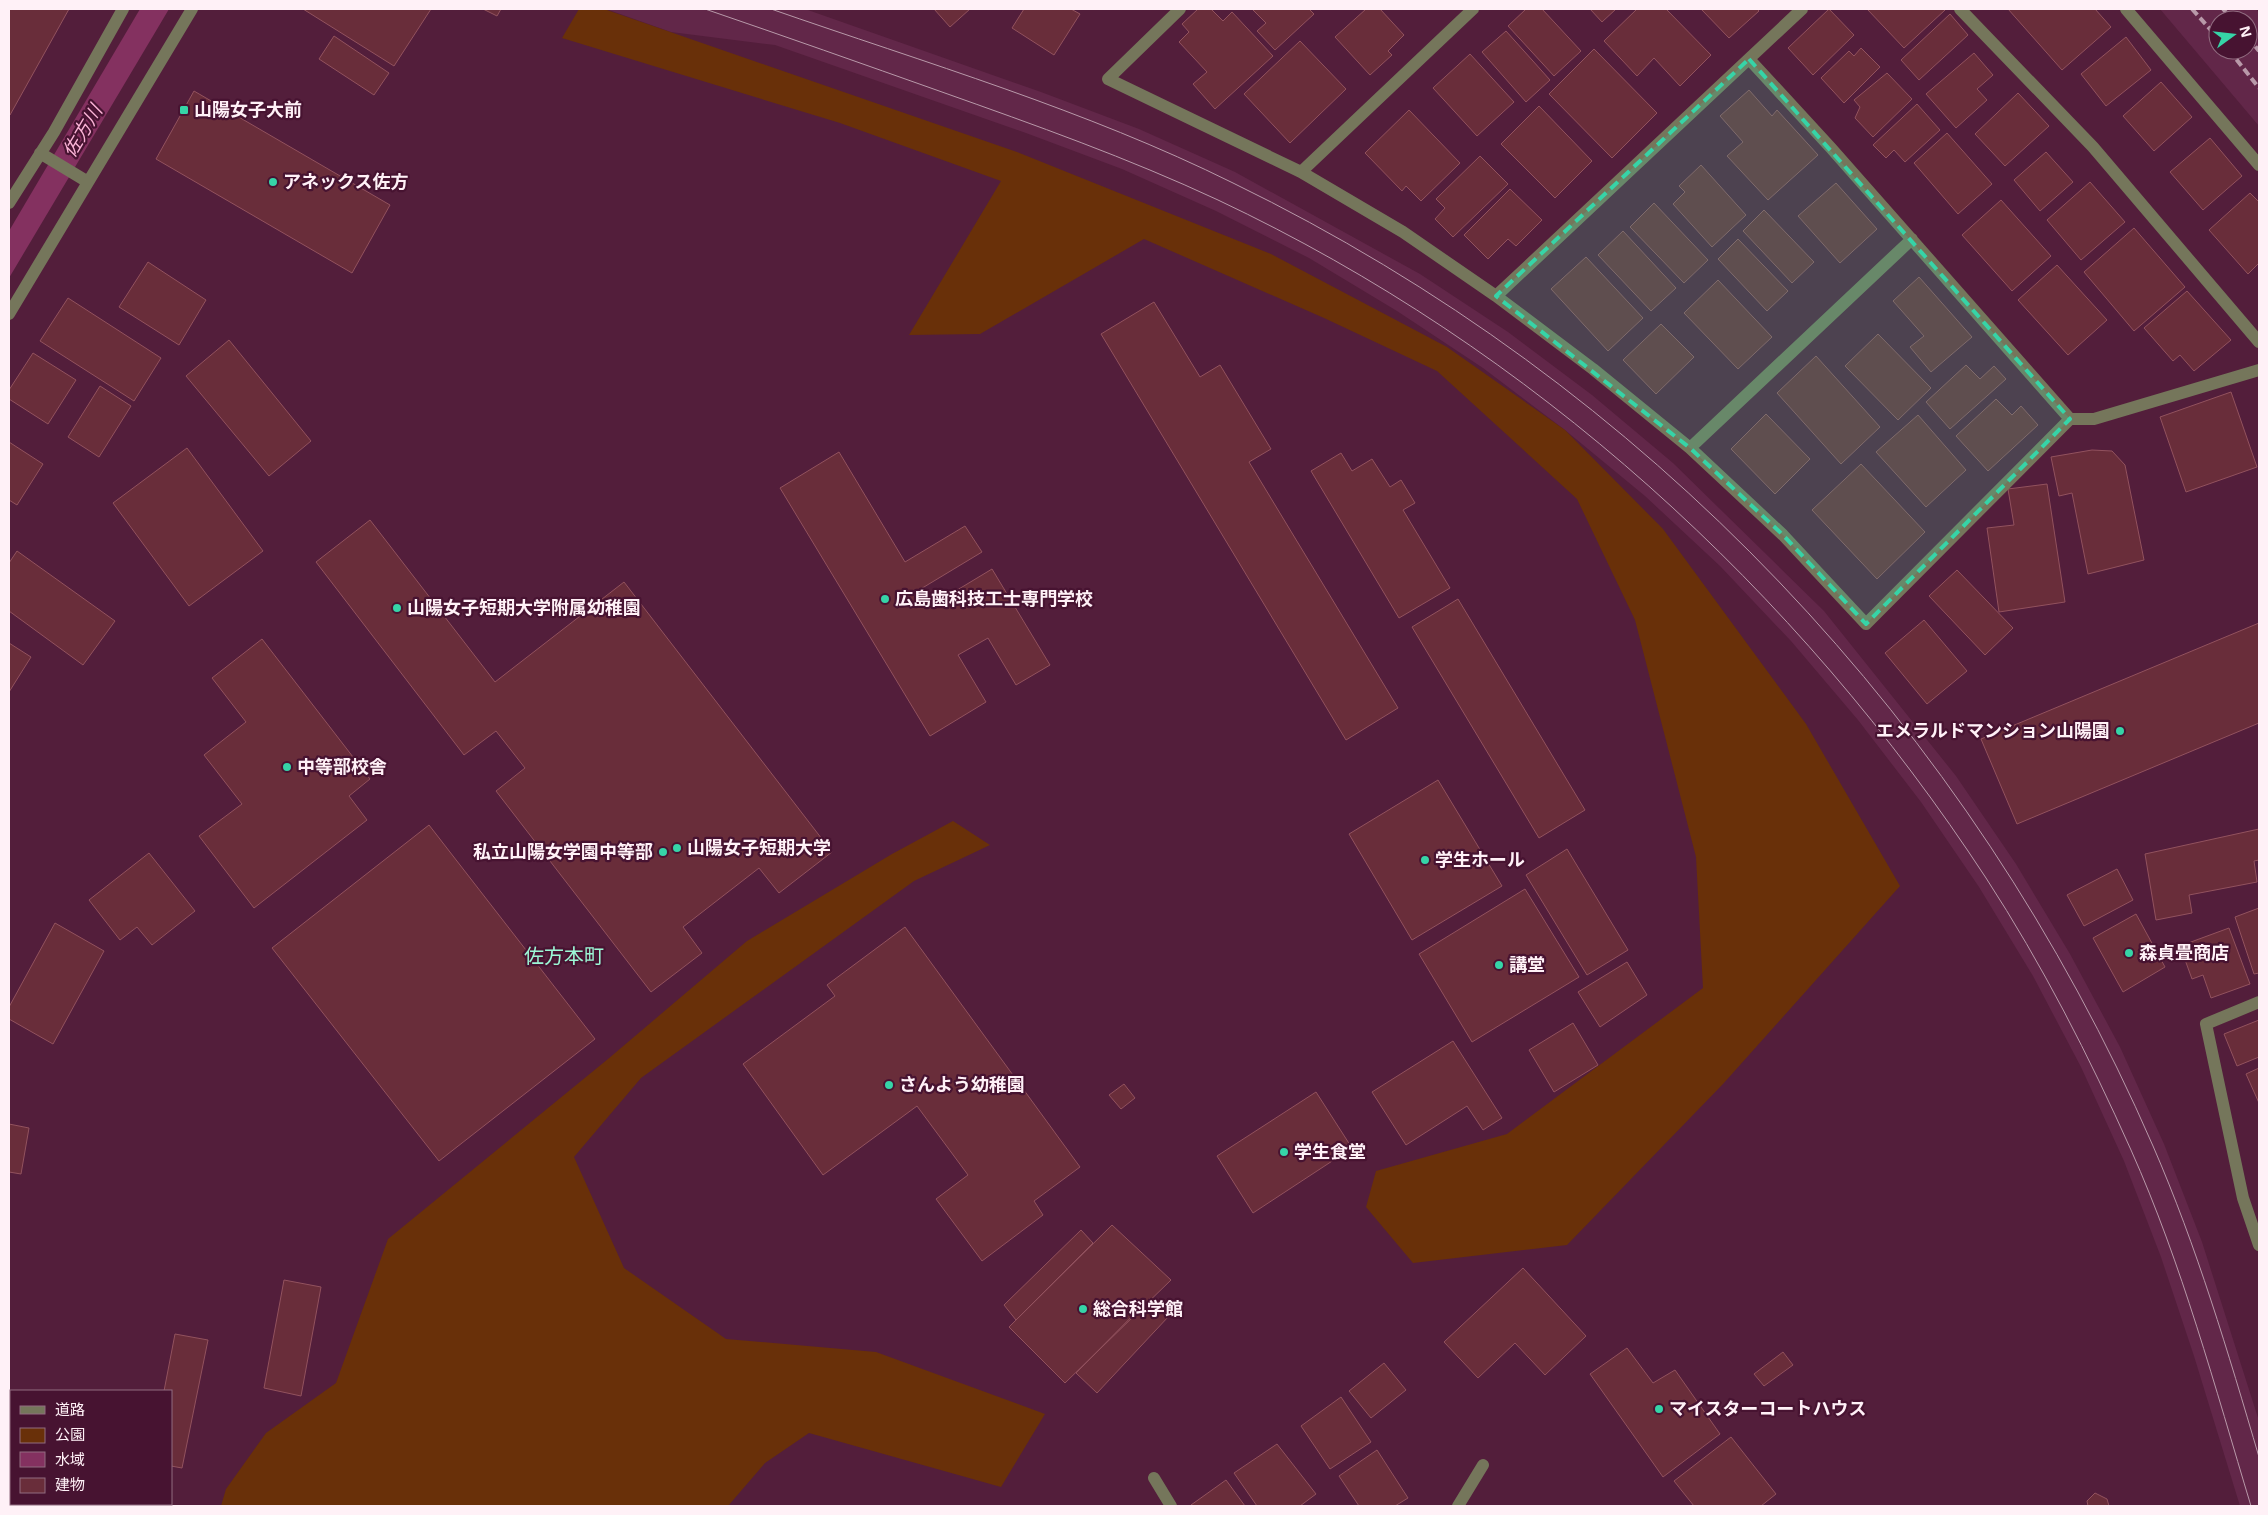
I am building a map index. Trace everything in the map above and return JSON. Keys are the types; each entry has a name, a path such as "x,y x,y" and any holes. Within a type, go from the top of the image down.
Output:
{"street":[{"path":"9,203 44,155 54,132 122,9"},
{"path":"9,314 84,180 192,9"},
{"path":"1180,9 1108,79 1301,172 1403,232 1496,296 1593,369 1690,448 1783,536 1866,624 2070,418 2094,418 2259,370"},
{"path":"1301,172 1473,9"},
{"path":"1496,296 1802,9"},
{"path":"1960,9 2093,147 2259,342"},
{"path":"2126,9 2259,164"},
{"path":"1749,59 1912,239 2070,418"},
{"path":"44,155 84,180"},
{"path":"1690,448 1912,239"},
{"path":"2259,1002 2206,1024 2242,1198 2259,1245"},
{"path":"1458,1506 1483,1466"},
{"path":"1154,1478 1171,1506"}],"highlighted area":[{"path":"1749,59 2070,419 1866,624 1783,535 1690,448 1496,296"}],"shaded area":[{"path":"606,9 805,9 1041,92 1139,129 1235,172 1420,274 1508,332 1592,395 1673,463 1824,611 1956,776 2016,864 2070,954 2120,1047 2164,1144 2202,1242 2259,1421 2259,1506 2240,1506 2194,1356 2161,1257 2124,1161 2081,1067 2033,976 1979,887 1921,802 1858,720 1791,641 1720,566 1645,496 1565,430 1483,368 1397,311 1309,258 1216,211 1122,169 1026,133 775,45 671,32"},
{"path":"2160,9 2256,9 2208,10 2208,60 2258,60 2258,12 2259,126"}],"green space":[{"path":"579,9 604,9 1017,152 1271,254 1447,347 1565,430 1663,529 1806,724 1900,886 1723,1084 1567,1245 1413,1263 1366,1207 1376,1171 1507,1134 1703,988 1696,857 1635,620 1577,499 1437,371 1324,318 1144,239 980,334 909,335 1001,181 840,123 562,38"},
{"path":"953,821 990,845 914,881 641,1078 574,1157 624,1268 726,1339 876,1352 1045,1414 1001,1487 809,1433 765,1463 728,1506 221,1506 226,1489 266,1433 336,1383 388,1239 608,1059 747,941 892,854"}],"water":[{"name":"佐方川","path":"140,9 169,9 9,278 9,231"}],"building":[{"path":"9,9 69,9 10,115 9,115"},
{"path":"303,9 431,9 394,66"},
{"path":"483,9 501,9 497,16"},
{"path":"934,9 970,9 950,27"},
{"path":"1024,9 1071,9 1080,14 1054,55 1012,28"},
{"path":"1198,9 1211,9 1223,21 1232,12 1273,56 1215,109 1193,84 1207,72 1179,42 1189,32 1182,24"},
{"path":"1252,9 1309,9 1314,14 1275,50 1257,31 1266,23"},
{"path":"1366,9 1380,9 1404,35 1388,51 1392,55 1370,75 1335,37"},
{"path":"1526,9 1542,9 1581,51 1554,76 1508,26"},
{"path":"1590,9 1616,9 1602,22"},
{"path":"1637,9 1666,9 1711,55 1680,86 1654,58 1637,76 1604,41"},
{"path":"1701,9 1757,9 1759,11 1729,38"},
{"path":"1829,9 1854,35 1813,75 1788,48"},
{"path":"1867,9 1944,9 1945,10 1904,48"},
{"path":"2008,9 2095,9 2111,27 2062,70"},
{"path":"1950,14 1968,35 1919,80 1901,60"},
{"path":"1506,31 1550,80 1526,102 1482,52"},
{"path":"334,36 389,73 374,95 319,59"},
{"path":"2126,37 2151,70 2106,106 2081,74"},
{"path":"1300,41 1346,89 1290,143 1244,94"},
{"path":"1861,48 1880,67 1844,103 1821,78 1849,51 1854,56"},
{"path":"1594,49 1657,113 1612,158 1549,94"},
{"path":"1974,53 1993,75 1977,89 1987,100 1956,128 1926,94"},
{"path":"1470,54 1514,102 1477,136 1433,88"},
{"path":"1887,73 1912,99 1873,137 1855,118 1860,107 1854,100"},
{"path":"2161,82 2192,117 2154,151 2123,116"},
{"path":"1749,90 1772,116 1777,110 1818,155 1768,200 1727,156 1743,142 1720,116"},
{"name":"アネックス佐方","path":"194,91 390,205 352,273 156,159"},
{"path":"2018,93 2049,126 2005,166 1975,134"},
{"path":"1917,104 1940,130 1905,162 1894,150 1886,158 1873,145"},
{"path":"1539,106 1592,161 1555,198 1501,144"},
{"path":"1409,110 1460,163 1421,201 1406,186 1402,191 1365,153"},
{"path":"1947,133 1992,184 1958,214 1914,163"},
{"path":"2210,138 2242,176 2203,210 2170,172"},
{"path":"2046,152 2073,182 2040,211 2014,180"},
{"path":"1480,156 1508,184 1453,237 1435,219 1445,208 1436,199"},
{"path":"1701,165 1746,215 1712,247 1673,204 1685,192 1679,186"},
{"path":"2090,182 2125,222 2081,260 2047,220"},
{"path":"1836,183 1877,229 1840,263 1798,216"},
{"path":"1510,189 1542,220 1516,246 1508,239 1488,259 1464,235"},
{"path":"2250,193 2259,202 2259,263 2248,274 2209,230"},
{"path":"2001,200 2051,256 2012,291 1962,235"},
{"path":"1654,203 1708,260 1684,283 1630,227"},
{"path":"1764,210 1814,262 1792,283 1743,231"},
{"path":"2134,228 2185,287 2134,331 2084,272"},
{"path":"1623,231 1676,288 1651,311 1598,255"},
{"path":"1738,239 1788,291 1767,311 1718,259"},
{"path":"1586,257 1643,318 1608,351 1551,289"},
{"path":"148,262 206,300 179,345 119,307"},
{"path":"2057,265 2107,320 2068,355 2018,300"},
{"path":"1919,277 1972,337 1931,372 1910,347 1924,336 1893,301"},
{"path":"1718,280 1772,337 1738,369 1684,313"},
{"path":"2187,291 2231,340 2194,371 2180,355 2173,361 2144,328"},
{"path":"68,298 161,358 134,401 40,341"},
{"path":"1154,302 1200,377 1220,365 1271,449 1249,462 1398,708 1346,740 1101,334"},
{"path":"1661,324 1694,357 1656,394 1623,360"},
{"path":"1878,334 1931,388 1898,420 1845,366"},
{"path":"229,340 311,441 269,476 186,376"},
{"path":"33,353 76,380 48,424 9,399 9,390"},
{"path":"1816,356 1880,427 1841,464 1777,393"},
{"path":"1966,365 1980,379 1994,366 2006,379 1950,429 1926,402"},
{"path":"100,386 131,406 99,457 68,437"},
{"path":"2231,392 2257,467 2186,492 2160,417"},
{"path":"1996,399 2012,415 2021,406 2038,425 1988,471 1956,436"},
{"path":"1766,414 1810,459 1775,494 1731,449"},
{"path":"1918,415 1966,470 1926,507 1876,452"},
{"path":"9,442 43,464 17,505 9,500"},
{"path":"187,448 263,551 189,606 113,503"},
{"path":"2092,450 2112,451 2125,465 2144,560 2088,574 2072,493 2059,496 2051,457"},
{"name":"広島歯科技工士専門学校","path":"839,452 905,562 965,526 982,552 919,590 929,607 992,569 1050,665 1016,685 988,638 958,655 986,702 930,736 780,488"},
{"path":"1341,453 1352,471 1372,459 1390,487 1401,480 1415,503 1403,510 1450,588 1399,618 1311,471"},
{"path":"1861,464 1925,532 1877,579 1812,510"},
{"path":"2047,484 2065,602 1999,612 1987,528 2014,525 2008,489"},
{"path":"370,520 495,682 624,582 832,852 779,893 759,868 683,927 702,953 651,992 496,791 525,768 496,731 464,755 316,562"},
{"path":"17,551 115,621 83,665 9,611 9,563"},
{"path":"1957,570 2013,628 1985,655 1929,596"},
{"path":"1458,599 1585,810 1539,838 1412,627"},
{"path":"1924,620 1967,671 1927,704 1885,653"},
{"name":"エメラルドマンション山陽園","path":"2259,623 2259,723 2017,824 1981,739"},
{"name":"中等部校舎","path":"262,639 370,779 349,796 367,820 254,908 199,836 242,804 204,755 246,722 212,678"},
{"path":"9,643 31,657 9,692"},
{"name":"学生ホール","path":"1438,780 1502,886 1412,940 1349,834"},
{"path":"429,825 595,1039 439,1161 272,948"},
{"path":"2259,829 2259,860 2254,861 2257,882 2189,895 2192,913 2156,920 2145,854"},
{"path":"1567,849 1628,950 1587,975 1526,875"},
{"path":"149,853 195,911 152,945 137,927 120,940 89,900"},
{"path":"2117,869 2133,900 2084,926 2067,895"},
{"name":"講堂","path":"1525,889 1579,977 1472,1042 1419,954"},
{"path":"2259,908 2259,973 2254,974 2235,917"},
{"name":"森貞畳商店","path":"2136,914 2165,967 2123,992 2093,938"},
{"path":"55,923 104,951 53,1044 9,1019 9,1007"},
{"name":"さんよう幼稚園","path":"905,927 1080,1167 1034,1201 1043,1215 982,1261 936,1199 968,1175 917,1106 823,1175 743,1064 835,996 827,985"},
{"path":"2229,928 2250,984 2211,998 2203,975 2192,979 2180,946"},
{"path":"1627,962 1647,995 1600,1027 1578,992"},
{"path":"2259,1020 2259,1057 2237,1066 2224,1034"},
{"path":"1573,1023 1598,1065 1554,1092 1529,1050"},
{"path":"1453,1041 1502,1118 1483,1130 1467,1106 1406,1145 1372,1092"},
{"path":"2259,1068 2259,1103 2246,1074"},
{"path":"1124,1084 1135,1098 1121,1109 1109,1095"},
{"name":"学生食堂","path":"1316,1092 1352,1148 1253,1213 1217,1156"},
{"path":"9,1124 29,1128 21,1174 9,1172"},
{"name":"総合科学館","path":"1112,1225 1171,1280 1065,1383 1009,1327"},
{"name":"総合科学館","path":"1081,1230 1093,1243 1016,1320 1004,1305"},
{"path":"1523,1268 1586,1336 1545,1375 1515,1343 1478,1378 1444,1342"},
{"path":"284,1280 321,1287 301,1396 264,1388"},
{"name":"総合科学館","path":"1150,1298 1169,1316 1097,1393 1076,1373"},
{"path":"175,1334 208,1340 182,1468 172,1466 172,1390 164,1390"},
{"name":"マイスターコートハウス","path":"1627,1348 1653,1383 1675,1370 1720,1434 1663,1477 1590,1374"},
{"path":"1783,1352 1793,1365 1764,1386 1754,1374"},
{"path":"1384,1363 1406,1390 1371,1418 1349,1391"},
{"path":"1341,1397 1371,1442 1330,1469 1301,1426"},
{"path":"1731,1437 1776,1494 1761,1506 1694,1506 1674,1481"},
{"path":"1277,1444 1316,1494 1300,1506 1257,1506 1234,1473"},
{"path":"1377,1450 1408,1498 1395,1506 1359,1506 1339,1476"},
{"path":"1226,1480 1245,1506 1191,1505"},
{"path":"9,1483 10,1505 36,1506 9,1506"},
{"path":"2095,1493 2107,1499 2109,1506 2088,1506 2087,1501"},
{"path":"46,1505 86,1506 48,1506"}],"tram line":[{"path":"705,9 977,104 1116,156 1218,200 1333,260 1444,328 1549,403 1649,486 1743,575 1830,671 1912,772 2007,911 2064,1011 2131,1150 2166,1237 2197,1326 2251,1506"},
{"path":"771,9 1005,89 1121,133 1233,183 1384,265 1525,359 1657,465 1779,582 1890,709 1990,846 2078,992 2153,1146 2184,1222 2236,1378 2259,1457"}],"railway":[{"path":"2192,9 2208,27"},
{"path":"2237,60 2259,88"}],"place":[{"name":"山陽女子大前","path":"184,110"},
{"name":"アネックス佐方","path":"273,182"},
{"name":"広島歯科技工士専門学校","path":"885,599"},
{"name":"山陽女子短期大学附属幼稚園","path":"397,608"},
{"name":"エメラルドマンション山陽園","path":"2120,731"},
{"name":"中等部校舎","path":"287,767"},
{"name":"山陽女子短期大学","path":"677,848"},
{"name":"私立山陽女学園中等部","path":"663,852"},
{"name":"学生ホール","path":"1425,860"},
{"name":"森貞畳商店","path":"2129,953"},
{"name":"講堂","path":"1499,965"},
{"name":"さんよう幼稚園","path":"889,1085"},
{"name":"学生食堂","path":"1284,1152"},
{"name":"総合科学館","path":"1083,1309"},
{"name":"マイスターコートハウス","path":"1659,1409"}],"district":[{"name":"佐方本町","path":"564,956"}]}
